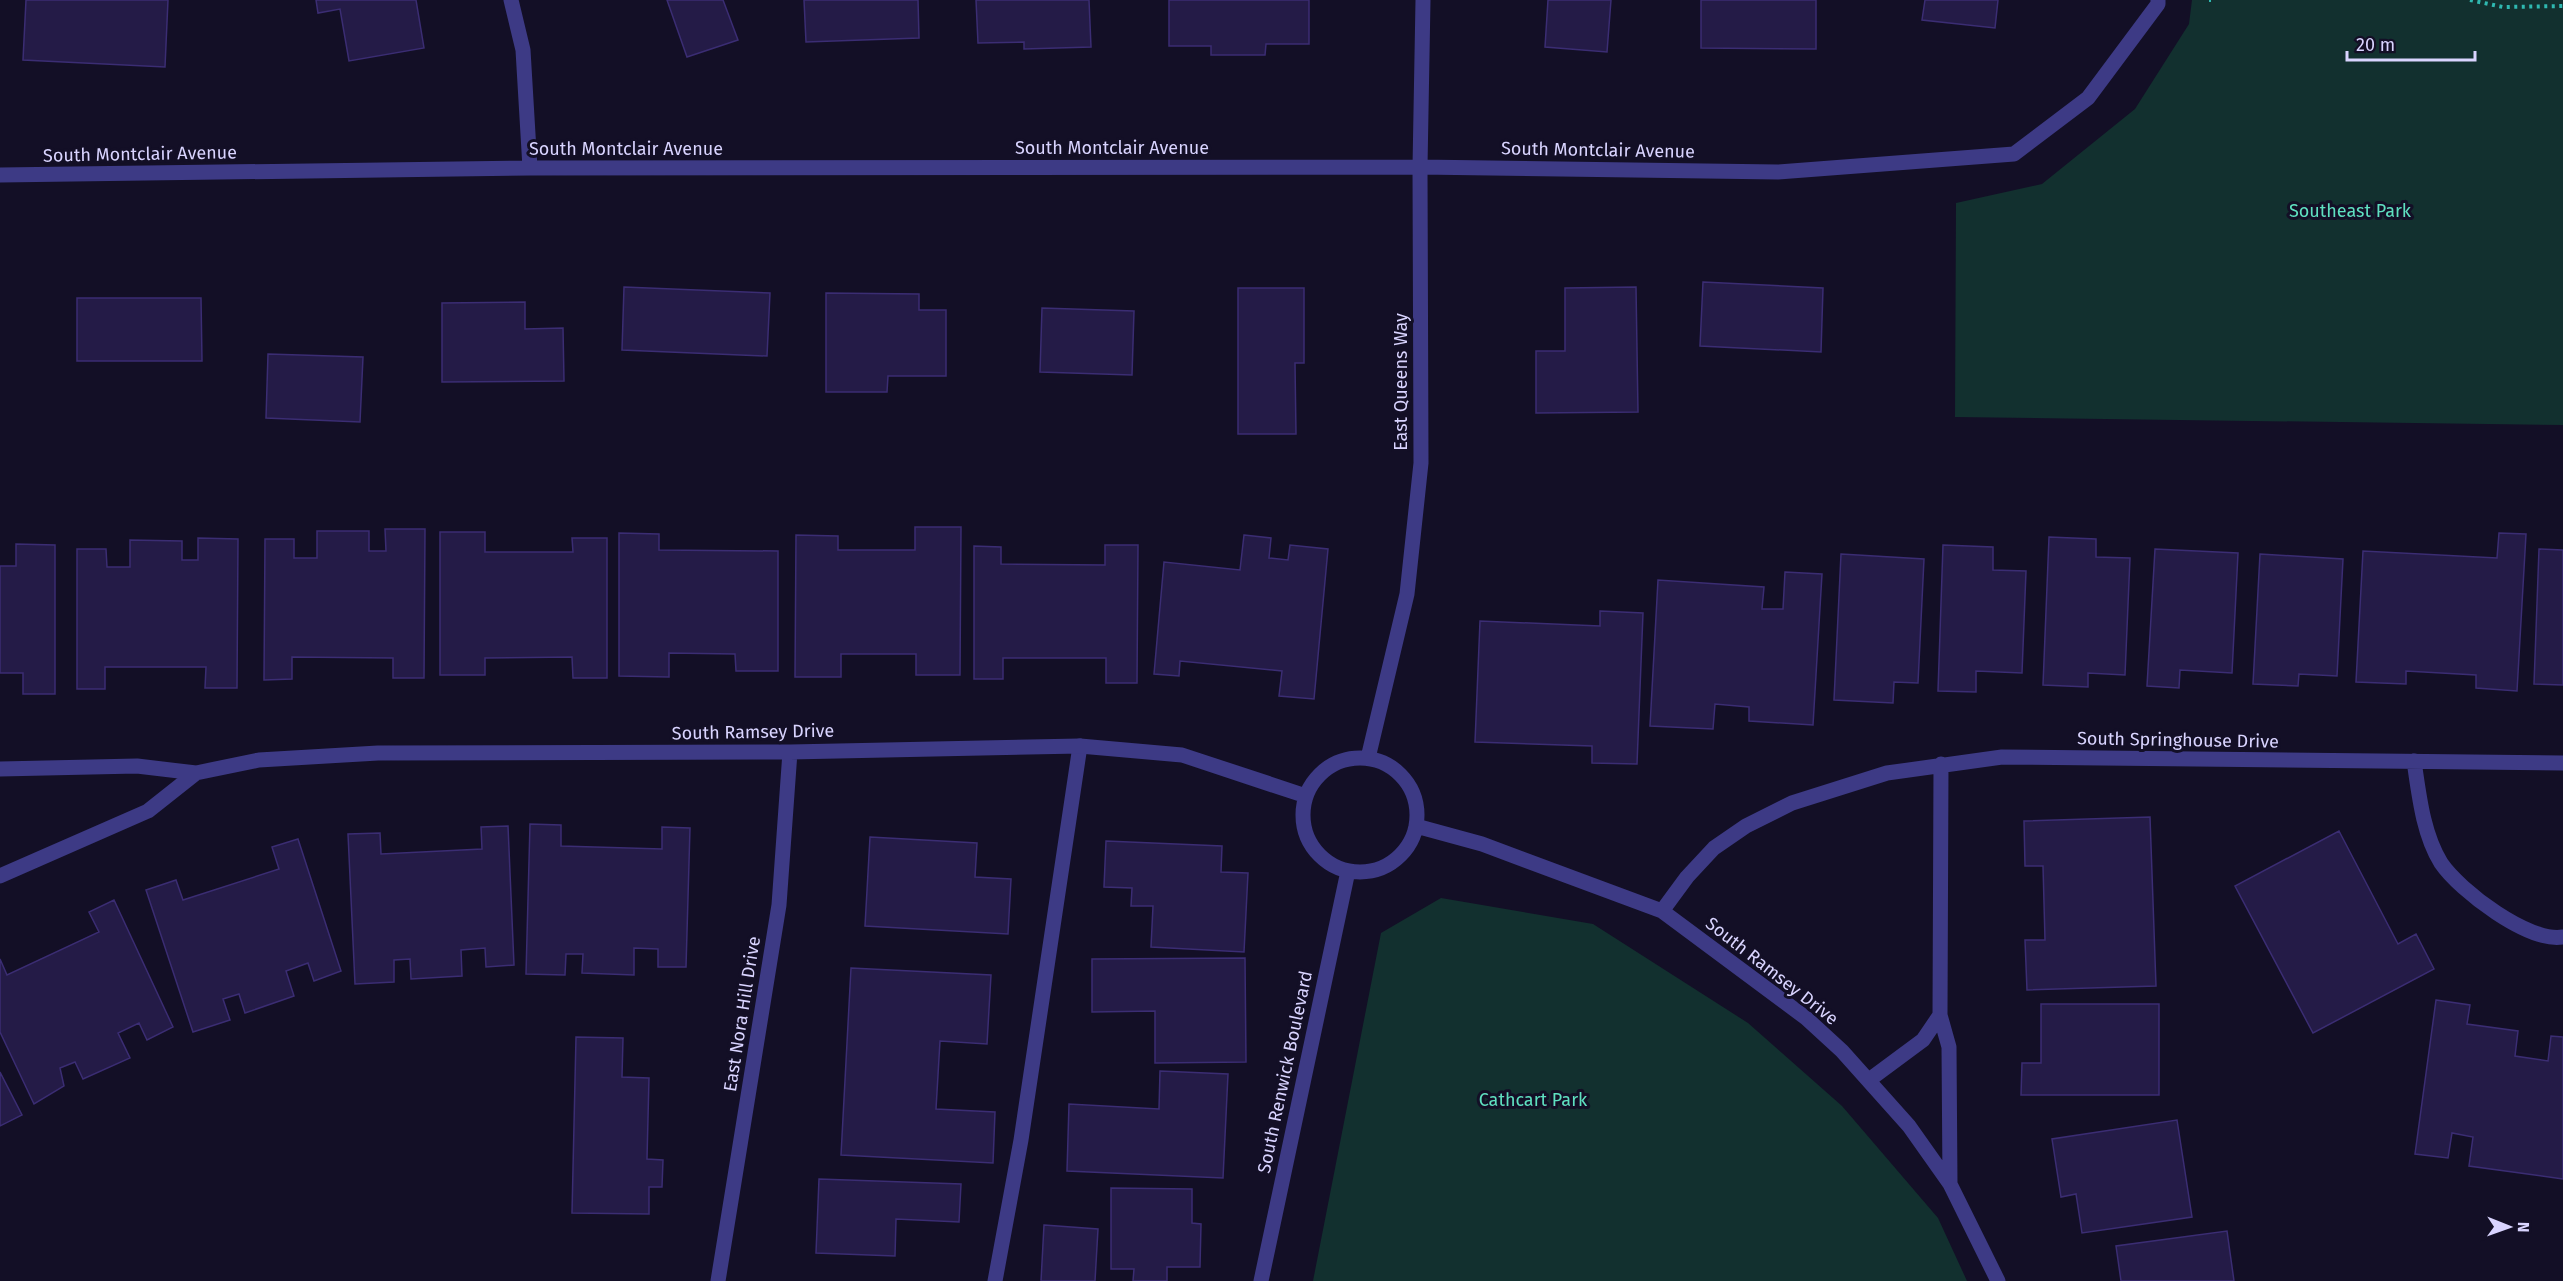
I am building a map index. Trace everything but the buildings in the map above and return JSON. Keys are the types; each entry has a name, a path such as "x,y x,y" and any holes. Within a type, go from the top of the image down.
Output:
{"street":[{"path":"511,0 523,50 530,168"},
{"name":"East Queens Way","path":"1368,758 1407,594 1420,464 1420,167 1423,0"},
{"name":"South Montclair Avenue","path":"0,175 530,168 1420,167 1778,172 2014,154 2088,98 2158,2"},
{"path":"994,1281 1021,1140 1080,746"},
{"name":"South Ramsey Drive","path":"0,769 137,766 196,773 259,760 378,753 790,752 1080,746 1182,755 1306,796"},
{"name":"East Nora Hill Drive","path":"718,1281 779,905 790,752"},
{"name":"South Springhouse Drive","path":"1662,912 1687,877 1714,848 1746,826 1792,803 1837,787 1887,773 1941,764 2002,757 2563,763"},
{"path":"1368,758 1386,764 1400,774 1411,790 1417,807 1416,826 1410,843 1398,857 1383,867 1366,872 1347,871 1330,864 1315,851 1306,835 1302,815 1306,796 1315,779 1330,765 1348,759 1368,758"},
{"path":"2414,761 2419,798 2428,831 2441,863 2461,884 2504,918 2533,934 2563,938"},
{"path":"1941,764 1940,1015 1949,1047 1950,1184"},
{"name":"South Ramsey Drive","path":"0,876 148,811 196,773"},
{"name":"South Ramsey Drive","path":"1416,826 1482,844 1662,912 1806,1018 1869,1080 1909,1126 1950,1184 1998,1281"},
{"name":"South Renwick Boulevard","path":"1261,1281 1347,871"},
{"path":"1869,1080 1923,1040 1940,1015"}],"path":[{"path":"2470,0 2503,7 2563,6"}],"green space":[{"name":"Southeast Park","path":"2192,0 2563,0 2563,425 1955,417 1956,203 2042,184 2135,109 2189,24"},
{"name":"Cathcart Park","path":"1441,898 1593,924 1748,1023 1842,1106 1938,1218 1967,1281 1313,1281 1381,933"}]}
